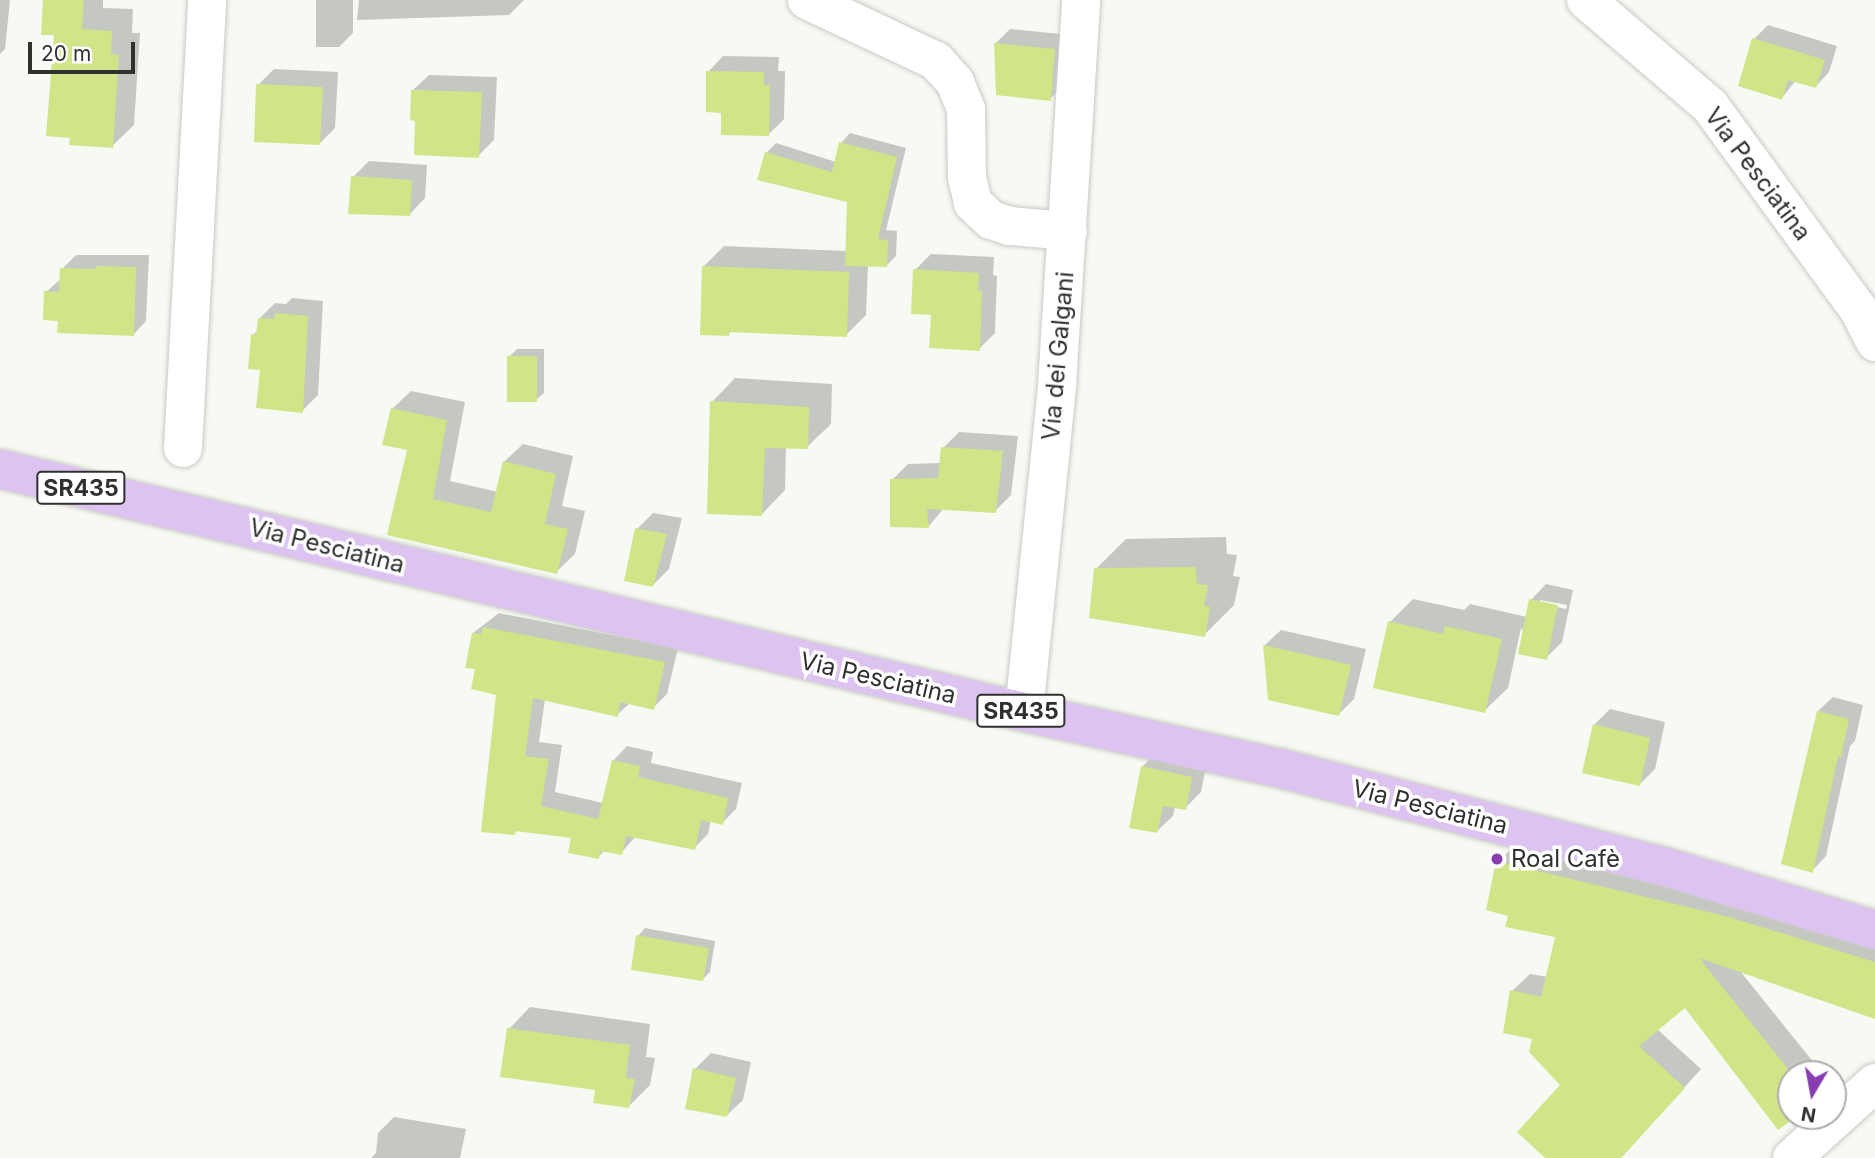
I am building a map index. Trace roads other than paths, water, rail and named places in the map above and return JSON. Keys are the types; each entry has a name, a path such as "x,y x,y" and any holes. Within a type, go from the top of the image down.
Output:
{"main road":[{"name":"Via Pesciatina","path":"0,469 1024,712 1283,769 1665,867 1875,930"}],"street":[{"path":"183,448 207,0"},
{"path":"807,0 851,18 936,61 955,82 966,109 967,177 973,202 991,220 1010,226 1068,231"},
{"name":"Via dei Galgani","path":"1024,712 1056,386 1081,0"},
{"name":"Via Pesciatina","path":"1586,0 1710,106 1859,310 1875,342"},
{"path":"1792,1158 1875,1083"}],"place":[{"name":"Roal Cafè","path":"1497,859"}]}
